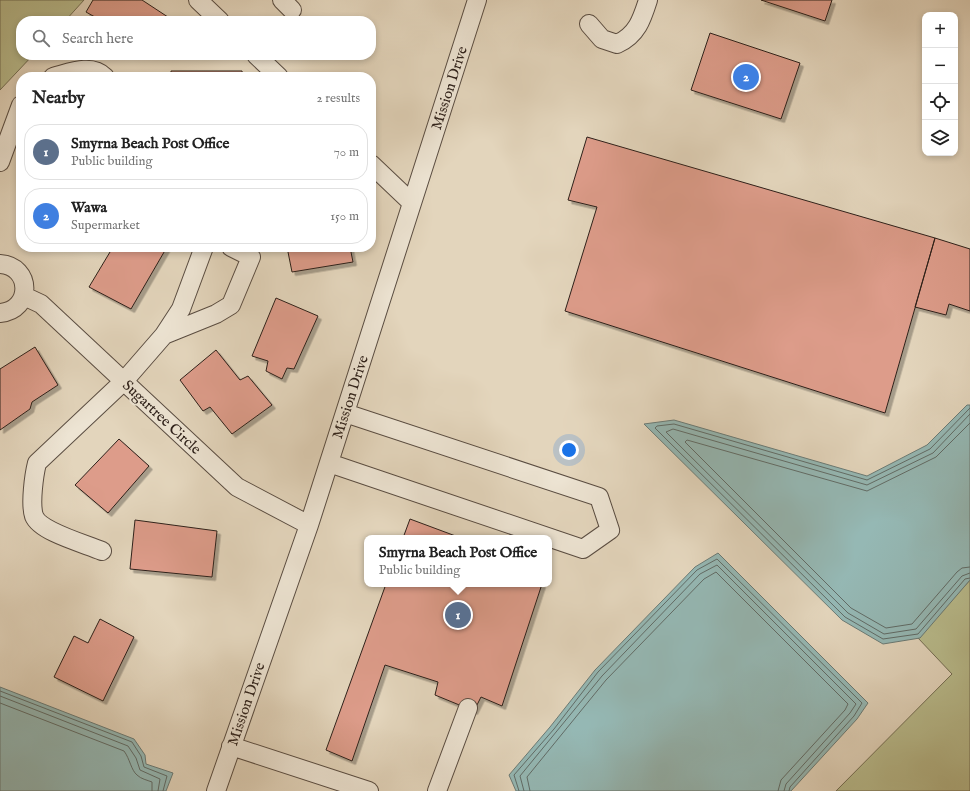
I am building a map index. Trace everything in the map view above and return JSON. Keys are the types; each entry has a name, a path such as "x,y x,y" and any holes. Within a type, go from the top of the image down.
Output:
{"street":[{"name":"Mission Drive","path":"216,791 309,525 477,0"},
{"path":"589,24 602,39 617,44 626,40 637,29 648,0"},
{"path":"200,1 215,16"},
{"path":"261,60 274,72"},
{"path":"74,72 87,69 100,72"},
{"path":"0,162 16,122"},
{"path":"376,169 412,203"},
{"path":"102,551 43,527 34,516 33,481 37,463 124,381 164,335 181,309 202,252"},
{"path":"164,335 216,314 231,305 250,256 242,252"},
{"path":"0,264 9,266 20,274 24,282 24,296 18,306 12,310 0,313"},
{"name":"Sugartree Circle","path":"24,296 41,304 237,487 309,525"},
{"path":"345,413 599,498 610,530 583,549 552,539"},
{"path":"329,463 542,535"},
{"path":"436,791 468,708"},
{"path":"232,746 333,786 369,791"}],"green space":[{"path":"0,0 84,0 70,16 16,16 16,60 28,60 0,90"},
{"path":"970,580 970,791 836,791 952,674 918,638"}],"water":[{"path":"967,405 970,405 970,580 920,638 883,644 842,620 644,424 674,420 867,476 927,445"},
{"path":"718,553 868,703 857,719 791,791 516,791 509,775 550,727 595,670 695,567"},
{"path":"0,687 134,739 145,755 146,764 173,773 166,791 0,791"}],"building":[{"path":"93,0 142,0 166,16 93,16 86,12"},
{"path":"761,0 832,0 825,21"},
{"path":"710,33 800,63 781,119 691,90"},
{"path":"242,71 242,72 171,72"},
{"path":"587,137 935,238 885,413 565,311 597,207 568,200"},
{"path":"935,238 970,249 970,311 949,304 946,315 915,307"},
{"path":"110,252 164,252 131,309 89,287"},
{"path":"288,252 351,252 353,262 292,272"},
{"path":"276,298 318,316 294,369 287,368 282,379 266,371 268,361 252,356"},
{"path":"35,347 58,385 32,402 30,409 0,430 0,369"},
{"path":"216,350 240,380 248,376 272,405 232,434 210,407 203,411 180,380"},
{"path":"119,439 149,466 108,513 75,485"},
{"path":"410,519 453,535 404,535"},
{"path":"135,520 217,531 212,577 130,569"},
{"path":"385,587 541,587 502,706 481,697 474,711 435,695 438,682 385,665 352,761 326,750"},
{"path":"100,619 134,637 103,701 54,677 74,636 88,643"}],"place":[{"name":"Wawa","path":"746,77"},
{"name":"Smyrna Beach Post Office","path":"458,615"}]}
